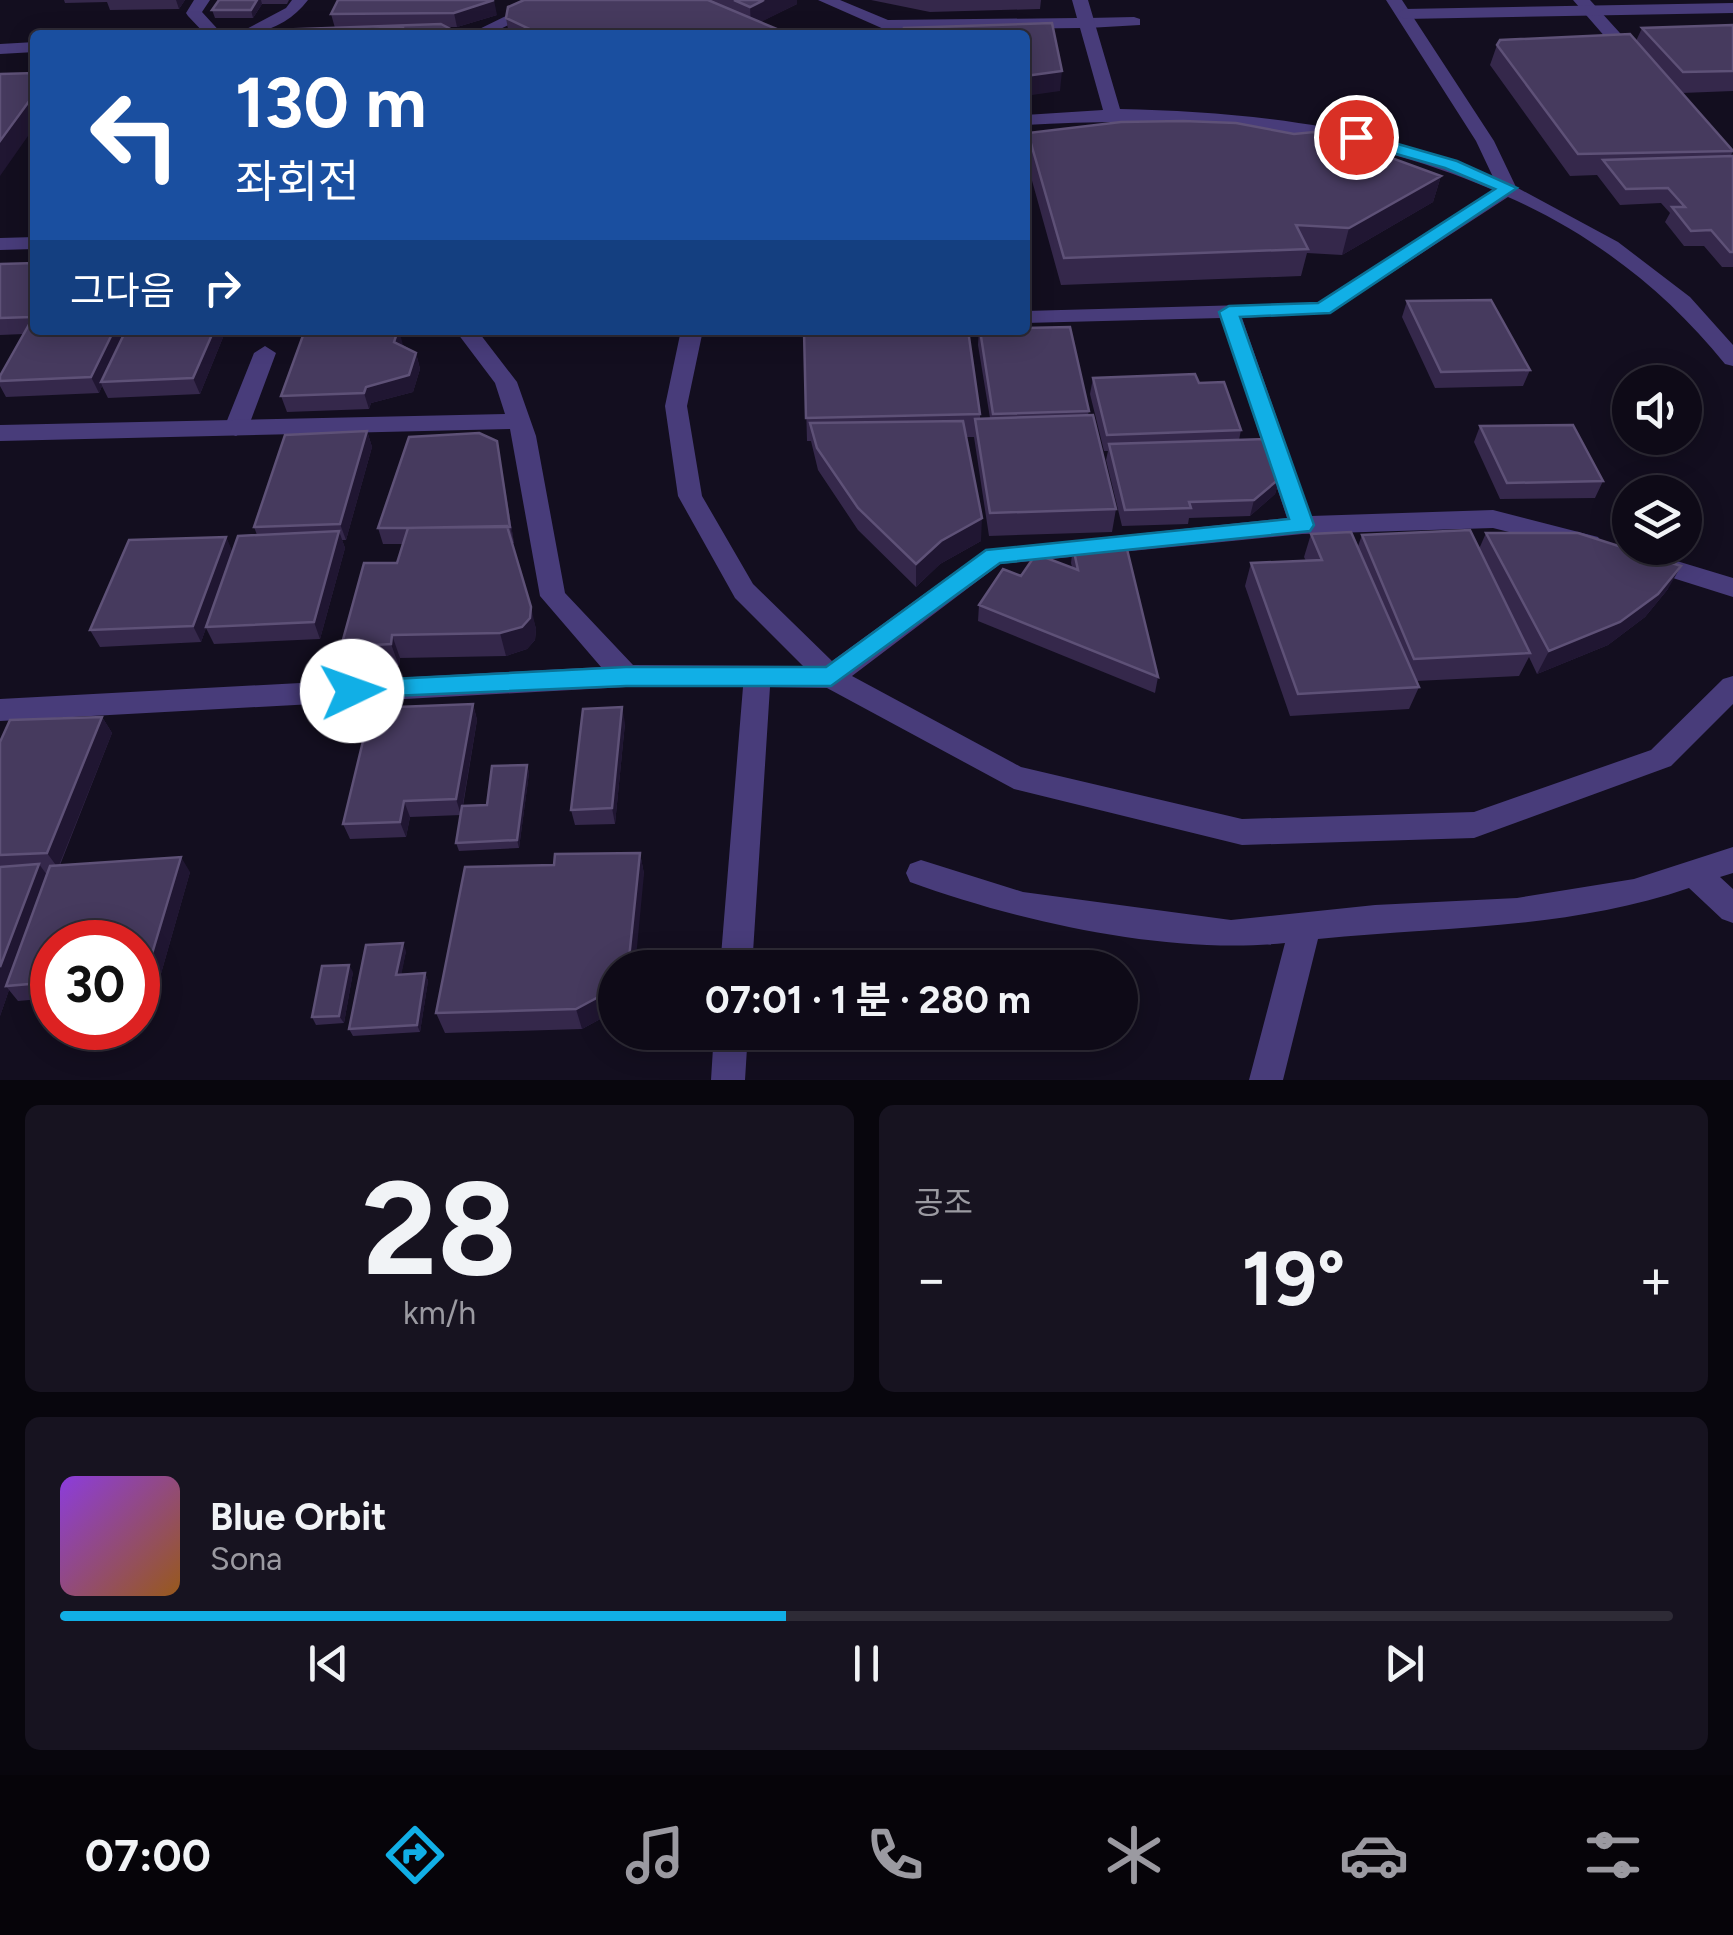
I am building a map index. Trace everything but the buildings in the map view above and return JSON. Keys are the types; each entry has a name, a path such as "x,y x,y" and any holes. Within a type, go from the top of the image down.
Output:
{"street":[{"path":"202,0 194,12 210,30"},
{"path":"253,30 292,11 300,0"},
{"path":"486,30 549,0"},
{"path":"826,0 886,25 1134,22"},
{"path":"1080,0 1112,112"},
{"path":"1586,6 1643,70"},
{"path":"1399,7 1733,8"},
{"path":"1399,7 1485,142 1508,188"},
{"path":"876,30 886,25"},
{"path":"0,49 30,48"},
{"path":"1030,120 1112,112 1251,117 1322,129 1451,164 1508,188 1602,239 1685,303 1733,359"},
{"path":"1030,317 1323,309 1508,188"},
{"path":"0,244 30,243"},
{"path":"1229,312 1302,525"},
{"path":"470,335 506,382 518,421 554,596 626,676"},
{"path":"691,335 676,406 690,496 744,590 831,676 1014,777 1242,832 1474,825 1661,758 1733,687"},
{"path":"236,428 264,354"},
{"path":"0,433 518,421"},
{"path":"0,710 626,676 757,680 831,676 994,556 1302,525 1493,520 1542,528 1733,588"},
{"path":"737,950 757,680"},
{"path":"921,873 1023,906 1130,924 1230,934 1517,912 1634,893 1733,860"},
{"path":"1694,872 1733,908"},
{"path":"1266,1080 1305,926"},
{"path":"728,1080 730,1050"}],"route":[{"path":"352,691 626,676 757,680 831,676 994,556 1302,525 1229,312 1323,309 1508,188 1451,164 1356,137"}]}
